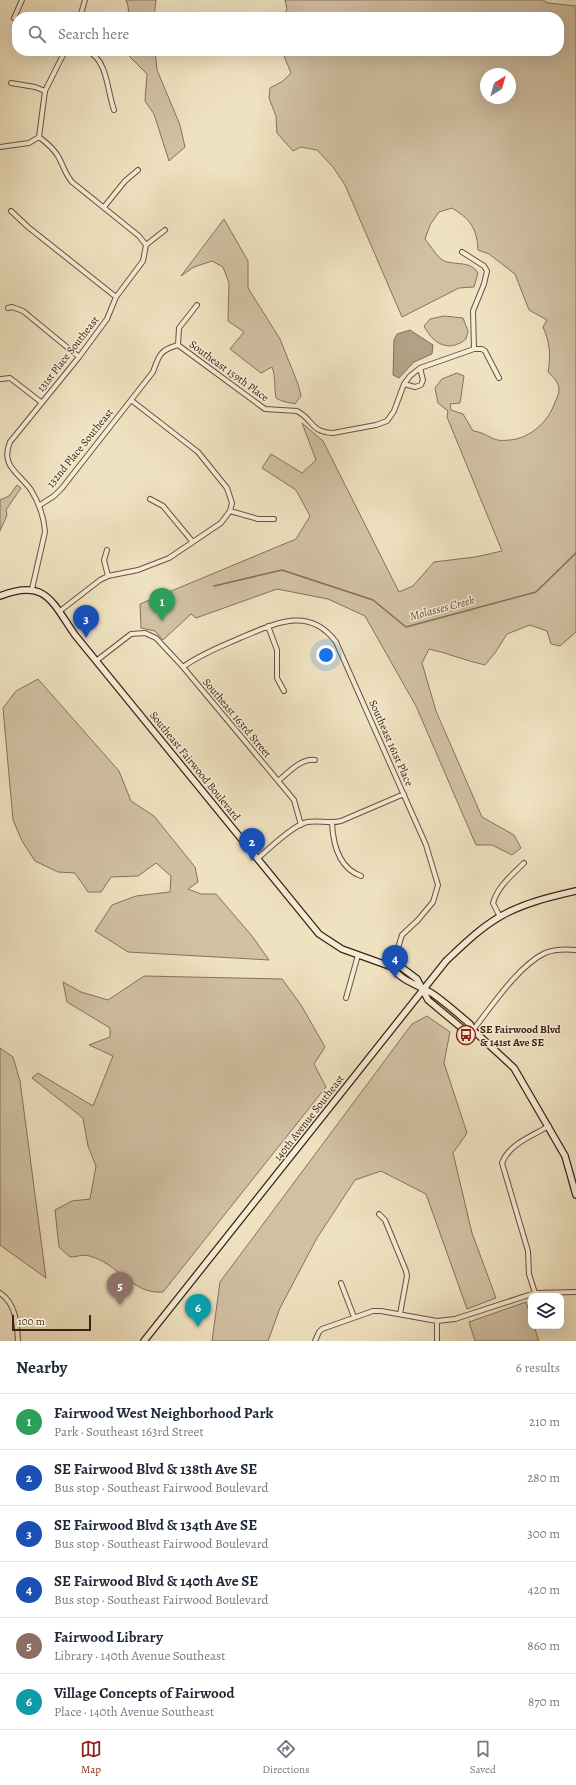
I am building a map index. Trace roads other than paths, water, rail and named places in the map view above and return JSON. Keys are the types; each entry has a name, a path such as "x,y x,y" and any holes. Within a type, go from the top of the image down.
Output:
{"street":[{"path":"17,12 22,0"},
{"path":"81,12 85,0"},
{"path":"39,137 45,92 63,56"},
{"path":"95,56 99,59 102,66 110,100 114,110"},
{"path":"11,83 35,87 45,92"},
{"path":"0,147 29,143 39,137"},
{"path":"39,137 52,147 58,156 66,176 139,236 146,245 165,230"},
{"path":"104,207 125,181 138,170"},
{"path":"10,211 116,297"},
{"name":"131st Place Southeast","path":"40,505 30,489 10,467 7,450 10,442 79,357 107,319 116,297 143,260 146,245"},
{"path":"462,252 484,266 487,271 484,284 473,311 474,349 482,349 485,351 499,378"},
{"path":"178,345 179,328 197,305"},
{"path":"8,308 23,311 79,357"},
{"name":"Southeast 159th Place","path":"178,345 265,409 297,411 302,414 315,429 333,434 387,421 394,411 404,384 420,368 474,349"},
{"name":"132nd Place Southeast","path":"40,505 54,496 62,488 153,372 163,350 178,345"},
{"path":"404,384 415,387 421,385 423,380 420,368"},
{"path":"1,379 10,378 41,402"},
{"path":"60,611 100,580 108,576 138,570 169,558 221,523 230,511 232,503 227,488 198,452 131,400"},
{"path":"150,499 164,506 192,542"},
{"path":"0,596 16,590 32,589 45,532 40,505"},
{"path":"230,511 258,519 274,519"},
{"path":"107,550 104,560 108,576"},
{"name":"Southeast Fairwood Boulevard","path":"32,589 50,599 60,611 75,635 319,934 334,945 358,955 392,967 401,967 417,979 428,1000 464,1030 473,1030 514,1068 565,1156 576,1195"},
{"name":"Southeast 161st Place","path":"268,626 286,621 310,622 327,631 336,642 426,845 438,885 433,902 418,920 402,935 392,967"},
{"path":"183,667 200,655 268,626 277,650 277,678 284,690"},
{"name":"Southeast 163rd Street","path":"96,661 132,634 145,633 156,638 183,667 294,800 301,825"},
{"path":"278,781 302,762 310,759 314,760"},
{"path":"258,858 301,825 313,822 332,823 341,821 404,794"},
{"path":"332,823 333,839 338,854 348,869 360,876"},
{"path":"500,917 493,903 495,896 500,888 524,863"},
{"name":"140th Avenue Southeast","path":"144,1341 422,990 451,956 476,934 500,917 540,899 576,891"},
{"path":"473,1030 523,969 546,953 556,950 576,950"},
{"path":"346,998 358,955"},
{"path":"535,1292 529,1274 528,1251 502,1163 511,1149 549,1126"},
{"path":"379,1214 385,1220 406,1271 407,1276 400,1314"},
{"path":"341,1284 354,1317"},
{"path":"314,1341 322,1329 373,1311 400,1314 437,1321 455,1319 535,1292 576,1292"},
{"path":"0,1293 10,1304 16,1319 18,1341"},
{"path":"437,1321 437,1341"}],"waterway":[{"name":"Molasses Creek","path":"214,586 282,570 373,600 406,627 536,592 576,553"}],"place":[{"name":"Fairwood West Neighborhood Park","path":"162,621"},
{"name":"SE Fairwood Blvd & 134th Ave SE","path":"86,638"},
{"name":"SE Fairwood Blvd & 138th Ave SE","path":"252,861"},
{"name":"SE Fairwood Blvd & 140th Ave SE","path":"395,978"},
{"name":"SE Fairwood Blvd & 141st Ave SE","path":"466,1035"},
{"name":"Fairwood Library","path":"120,1305"},
{"name":"Village Concepts of Fairwood","path":"198,1327"}]}
